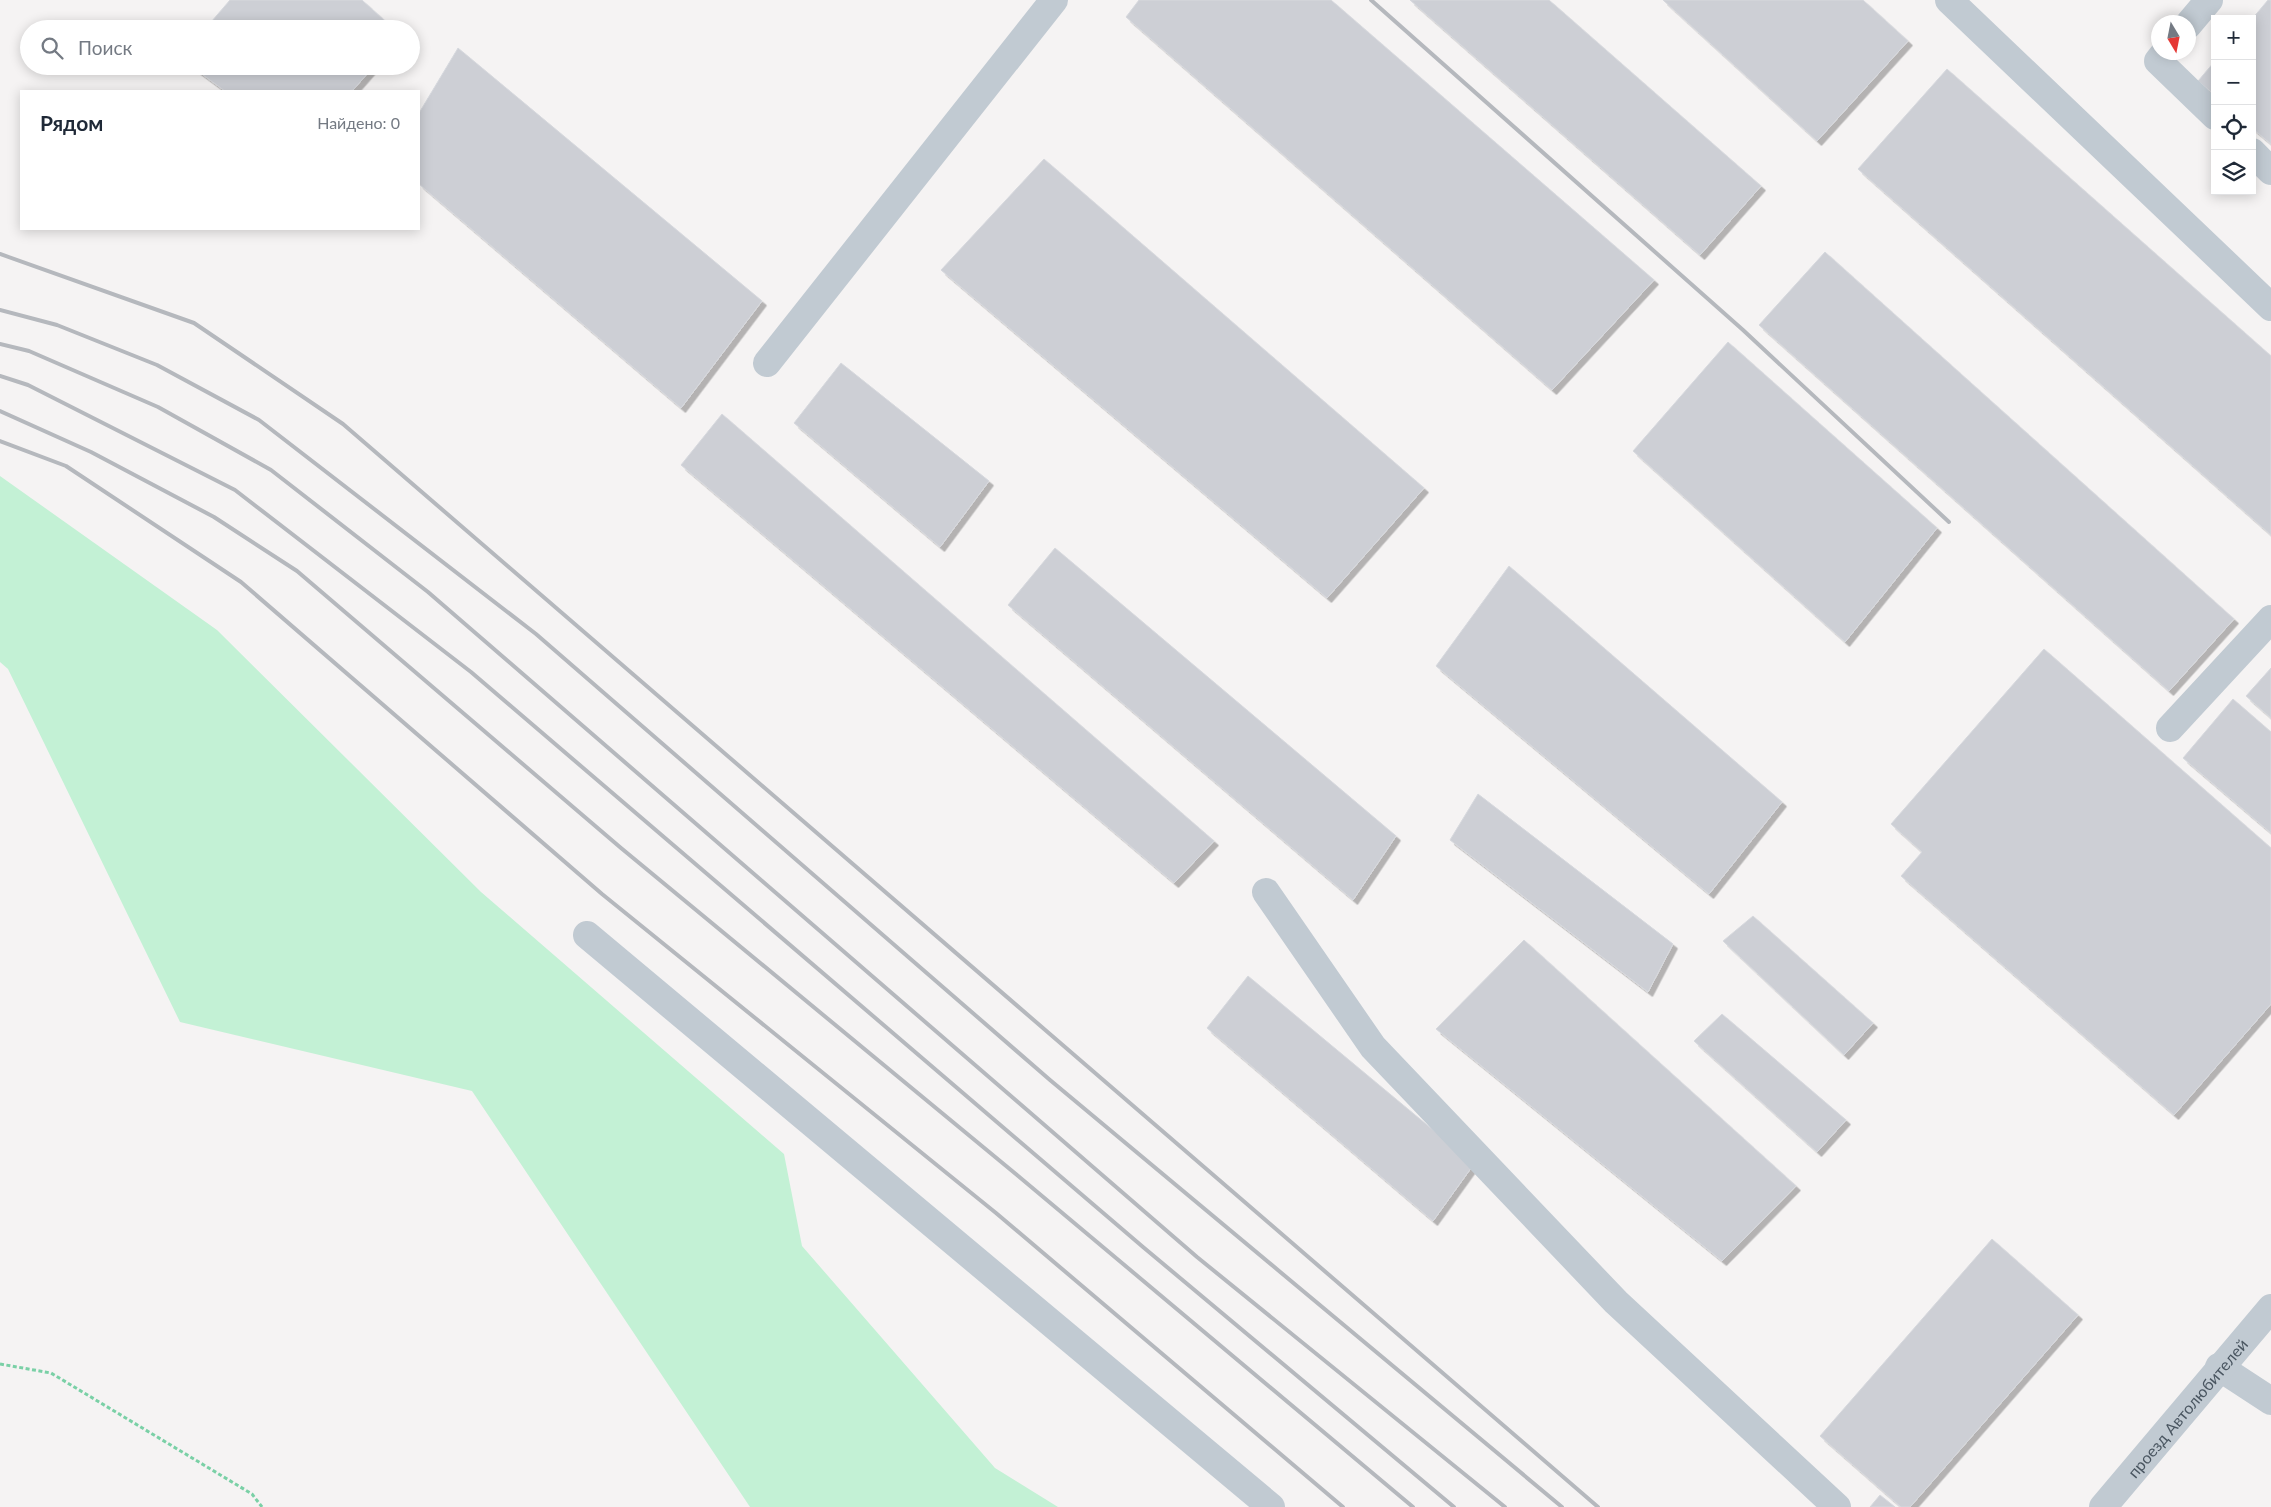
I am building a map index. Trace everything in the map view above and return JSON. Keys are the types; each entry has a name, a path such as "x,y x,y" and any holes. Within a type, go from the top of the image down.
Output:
{"street":[{"path":"766,363 1054,0"},
{"path":"1949,0 2271,307"},
{"path":"2196,15 2209,0"},
{"path":"2159,60 2211,112"},
{"path":"2256,156 2271,171"},
{"path":"2170,728 2271,619"},
{"path":"1266,892 1373,1047 1616,1302 1837,1507"},
{"path":"587,935 1271,1507"},
{"name":"проезд Автолюбителей","path":"2103,1507 2219,1367 2271,1308"},
{"path":"2219,1367 2271,1400"}],"path":[{"path":"0,1364 51,1373 252,1494 262,1507"}],"green space":[{"path":"0,476 217,630 481,892 784,1154 802,1246 995,1468 1058,1507 750,1507 472,1091 180,1022 8,669 0,662"}],"building":[{"path":"230,0 362,0 384,20 213,20"},
{"path":"1139,0 1331,0 1654,280 1552,390 1126,17"},
{"path":"1410,0 1549,0 1761,186 1700,255"},
{"path":"1663,0 1863,0 1908,41 1817,141"},
{"path":"2268,0 2271,0 2271,144 2256,131 2255,15"},
{"path":"458,48 762,301 681,408 420,185 420,111"},
{"path":"2211,66 2211,92 2198,81"},
{"path":"1947,69 2271,356 2271,535 1858,169"},
{"path":"203,75 366,75 353,90 224,90"},
{"path":"1044,159 1424,488 1327,598 941,270"},
{"path":"1825,252 2234,619 2169,691 1759,325"},
{"path":"1728,342 1937,528 1845,642 1633,451"},
{"path":"841,363 989,481 940,547 794,423"},
{"path":"722,414 1214,841 1174,883 681,465"},
{"path":"1055,548 1396,836 1353,900 1008,605"},
{"path":"1509,566 1782,802 1709,894 1436,666"},
{"path":"2044,649 2271,848 2271,1004 2174,1115 1901,876 1922,852 1891,824"},
{"path":"2271,668 2271,718 2246,696"},
{"path":"2233,699 2271,732 2271,833 2183,758"},
{"path":"1478,794 1673,944 1648,992 1450,840"},
{"path":"1753,916 1873,1023 1844,1055 1723,941"},
{"path":"1524,940 1796,1186 1722,1261 1436,1029"},
{"path":"1248,976 1474,1164 1433,1221 1207,1028"},
{"path":"1722,1014 1846,1120 1817,1152 1694,1041"},
{"path":"1992,1239 2078,1315 1910,1507 1901,1507 1820,1436"},
{"path":"1880,1495 1895,1507 1870,1507"}],"railway":[{"path":"1371,0 1743,330 1949,522"},
{"path":"0,254 194,323 343,424 1598,1507"},
{"path":"0,310 57,325 157,365 259,420 536,634 1050,1080 1562,1507"},
{"path":"0,344 29,351 158,407 271,470 428,592 1197,1257 1505,1507"},
{"path":"0,376 28,385 235,490 471,672 1143,1247 1454,1507"},
{"path":"0,411 91,452 214,517 297,571 621,848 1017,1175 1413,1507"},
{"path":"0,441 66,466 241,582 602,894 996,1213 1343,1507"}]}
